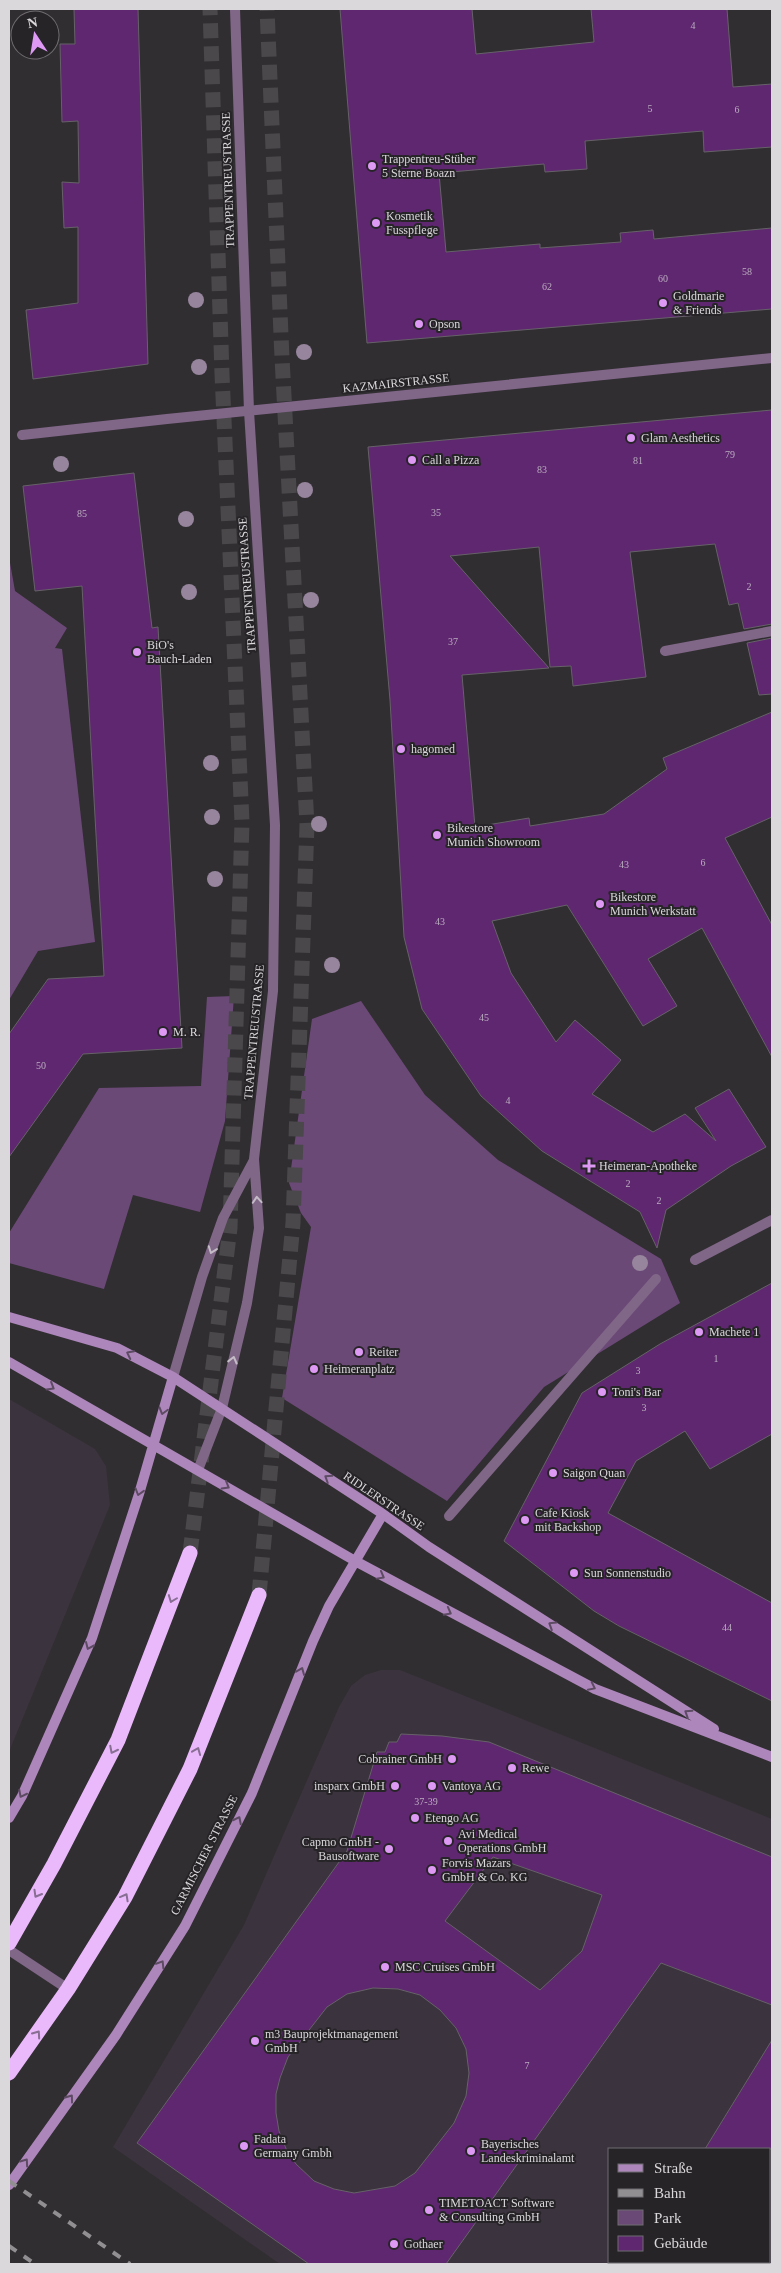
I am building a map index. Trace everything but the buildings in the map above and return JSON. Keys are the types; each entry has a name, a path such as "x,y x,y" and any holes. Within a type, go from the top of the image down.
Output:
{"highway":[{"path":"9,1943 54,1864 118,1740 190,1554"},
{"path":"9,2073 68,1990 125,1897 190,1769 259,1595"}],"street":[{"name":"TRAPPENTREUSTRASSE","path":"198,1470 222,1408 245,1313 259,1228 254,1159 273,991 275,825 249,411 235,9"},
{"name":"KAZMAIRSTRASSE","path":"22,436 772,358"},
{"path":"665,651 772,631"},
{"name":"TRAPPENTREUSTRASSE","path":"153,1445 202,1277 223,1218 254,1159"},
{"path":"695,1260 772,1220"},
{"path":"449,1516 656,1279"},
{"name":"RIDLERSTRASSE","path":"9,1317 117,1348 173,1377 383,1514 437,1552 729,1739"},
{"name":"RIDLERSTRASSE","path":"9,1362 357,1562 595,1689 772,1757"},
{"path":"9,1818 22,1796 92,1638 153,1445"},
{"name":"GARMISCHER STRASSE","path":"9,2186 116,2035 185,1926 252,1793 313,1641 330,1606 383,1514"},
{"path":"9,1950 68,1990"}],"shaded area":[{"path":"9,1399 95,1449 106,1466 110,1505 9,1752"},
{"path":"381,1670 400,1670 772,1819 772,2264 280,2264 113,2147 244,1925 339,1707 351,1686 365,1675"}],"green space":[{"path":"9,557 15,591 67,628 55,648 62,649 95,942 38,951 9,1000"},
{"path":"234,996 225,1121 200,1212 133,1195 104,1289 9,1263 9,1233 99,1088 201,1086 207,997"},
{"path":"361,1001 425,1095 498,1160 661,1259 680,1303 544,1387 447,1501 282,1398 311,1227 301,1213 289,1183 312,1019"}],"tunnel":[{"path":"190,1553 230,1228 242,822 222,374 210,9"},
{"path":"259,1595 293,1223 307,825 282,358 267,9"}],"railway":[{"path":"9,2181 130,2264"},
{"path":"9,2246 35,2264"}],"place":[{"name":"Trappentreu-Stüber 5 Sterne Boazn","path":"372,166"},
{"name":"Kosmetik Fusspflege","path":"376,223"},
{"name":"Goldmarie & Friends","path":"663,303"},
{"name":"Opson","path":"419,324"},
{"name":"Glam Aesthetics","path":"631,438"},
{"name":"Call a Pizza","path":"412,460"},
{"name":"BiO's Bauch-Laden","path":"137,652"},
{"name":"hagomed","path":"401,749"},
{"name":"Bikestore Munich Showroom","path":"437,835"},
{"name":"Bikestore Munich Werkstatt","path":"600,904"},
{"name":"M. R.","path":"163,1032"},
{"name":"Heimeran-Apotheke","path":"589,1166"},
{"name":"Machete 1","path":"699,1332"},
{"name":"Reiter","path":"359,1352"},
{"name":"Heimeranplatz","path":"314,1369"},
{"name":"Toni's Bar","path":"602,1392"},
{"name":"Saigon Quan","path":"553,1473"},
{"name":"Cafe Kiosk mit Backshop","path":"525,1520"},
{"name":"Sun Sonnenstudio","path":"574,1573"},
{"name":"Cobrainer GmbH","path":"452,1759"},
{"name":"Rewe","path":"512,1768"},
{"name":"insparx GmbH","path":"395,1786"},
{"name":"Vantoya AG","path":"432,1786"},
{"name":"Etengo AG","path":"415,1818"},
{"name":"Avi Medical Operations GmbH","path":"448,1841"},
{"name":"Capmo GmbH - Bausoftware","path":"389,1849"},
{"name":"Forvis Mazars GmbH & Co. KG","path":"432,1870"},
{"name":"MSC Cruises GmbH","path":"385,1967"},
{"name":"m3 Bauprojektmanagement GmbH","path":"255,2041"},
{"name":"Fadata Germany Gmbh","path":"244,2146"},
{"name":"Bayerisches Landeskriminalamt","path":"471,2151"},
{"name":"TIMETOACT Software & Consulting GmbH","path":"429,2210"},
{"name":"Gothaer","path":"394,2244"}]}
